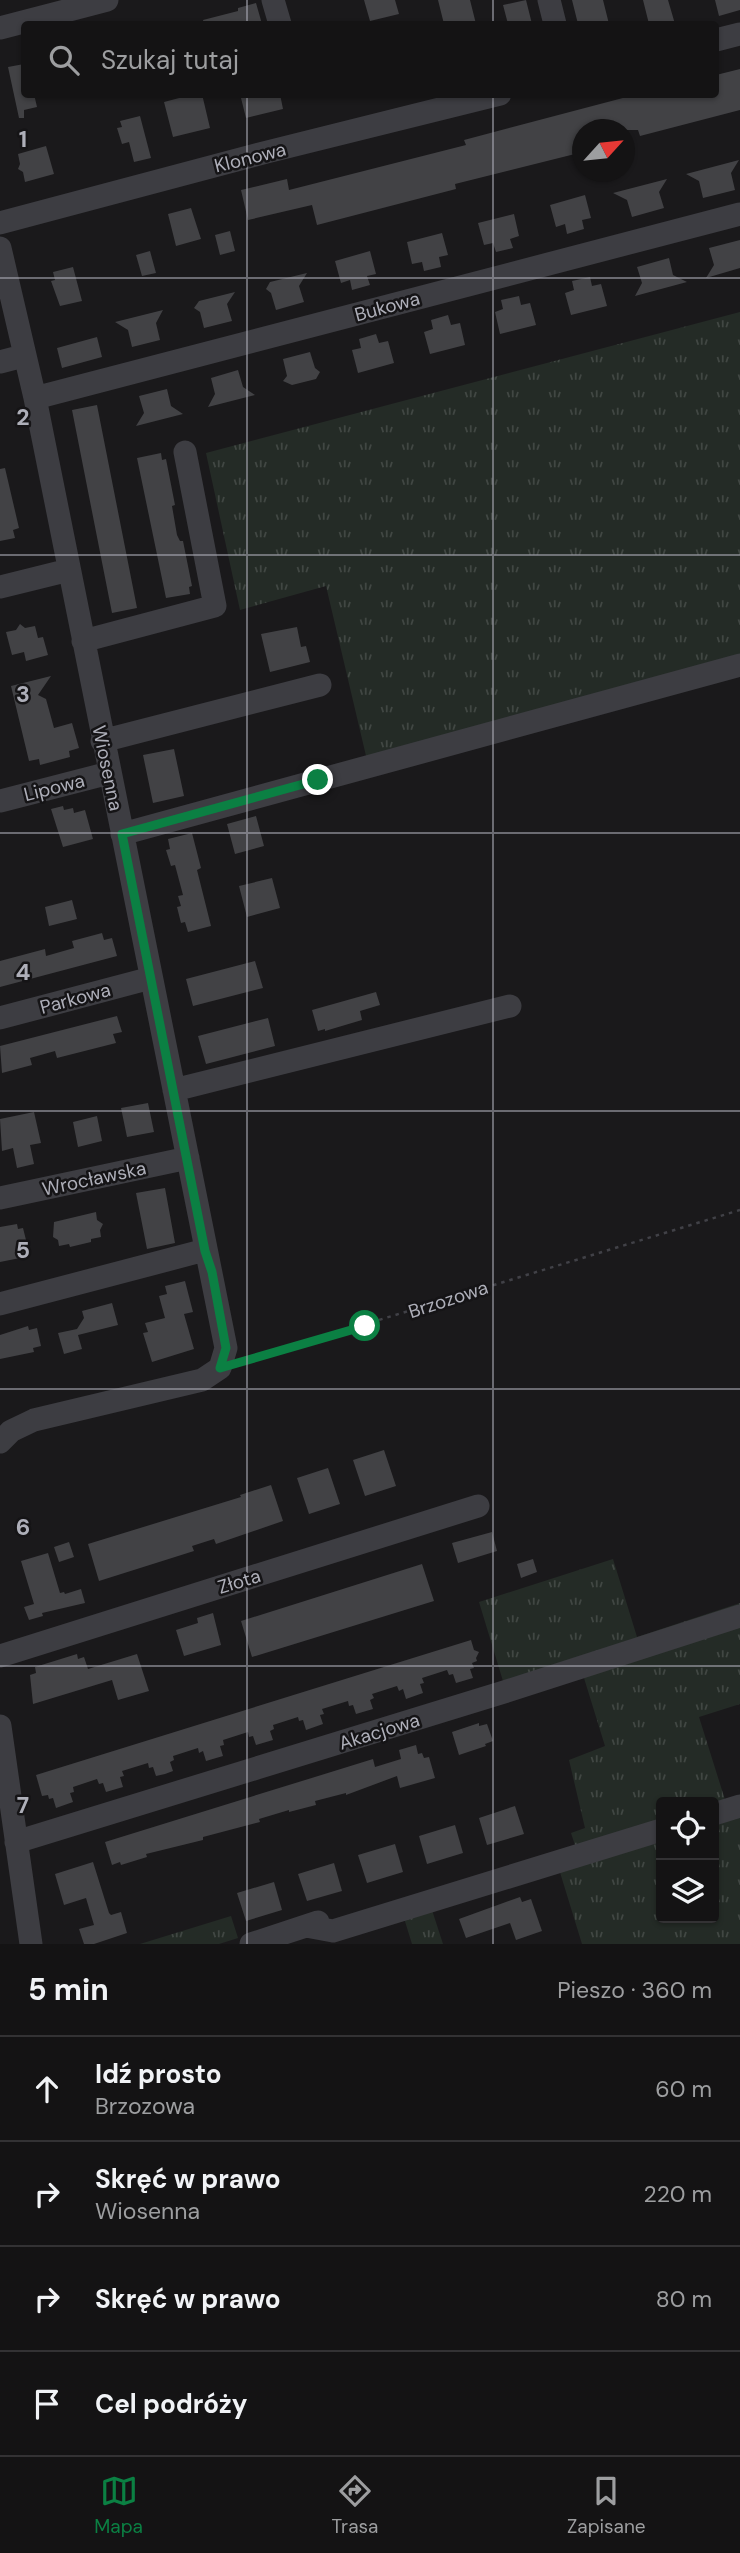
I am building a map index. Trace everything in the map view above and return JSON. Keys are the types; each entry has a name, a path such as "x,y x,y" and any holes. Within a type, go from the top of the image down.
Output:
{"street":[{"path":"27,21 107,0"},
{"path":"273,0 279,21"},
{"path":"549,0 554,21"},
{"path":"0,28 21,23"},
{"path":"719,39 740,34"},
{"name":"Klonowa","path":"0,223 484,98"},
{"name":"Bukowa","path":"35,398 740,214"},
{"name":"Wiosenna","path":"0,248 23,356 35,398 205,1251 212,1272 226,1348 220,1368"},
{"path":"0,362 23,356"},
{"path":"83,641 215,606 185,452"},
{"path":"0,587 69,570"},
{"path":"122,834 740,665"},
{"path":"102,741 320,685"},
{"name":"Lipowa","path":"0,801 109,773"},
{"name":"Parkowa","path":"0,1018 151,978"},
{"path":"174,1090 510,1006"},
{"name":"Wrocławska","path":"0,1198 188,1158"},
{"path":"0,1304 205,1251"},
{"path":"0,1442 11,1431 34,1420 202,1380 220,1368"},
{"name":"Złota","path":"0,1656 478,1506"},
{"name":"Akacjowa","path":"16,1842 504,1692 740,1616"},
{"path":"0,1726 4,1794 16,1842 31,1944"},
{"path":"719,1812 740,1806"},
{"path":"251,1944 548,1849 565,1860 656,1832"}],"path":[{"name":"Brzozowa","path":"220,1368 740,1210"}],"green space":[{"path":"740,312 740,658 367,760 326,586 240,610 206,453"},
{"path":"613,1559 637,1637 740,1603 740,1704 699,1717 726,1803 719,1803 719,1797 656,1797 656,1826 577,1851 571,1833 585,1828 569,1760 605,1746 584,1678 503,1681 479,1602"},
{"path":"740,1811 740,1944 582,1944 559,1869 656,1838 656,1923 719,1923 719,1818"},
{"path":"431,1907 443,1944 412,1944 404,1918"},
{"path":"231,1916 238,1938 219,1944 140,1944"}],"building":[{"path":"364,0 395,0 399,14 370,21"},
{"path":"438,0 470,0 475,21 443,21"},
{"path":"526,0 531,21 507,21 503,5"},
{"path":"572,0 603,0 608,21 577,21"},
{"path":"643,0 668,0 674,21 648,21"},
{"path":"715,0 740,0 740,10 719,16"},
{"path":"256,3 261,21 203,21 238,11 238,8"},
{"path":"21,65 21,98 35,98 37,107 24,110 24,118 19,118 8,67"},
{"path":"740,69 740,110 640,136 638,130 635,130 635,119 572,119 572,155 455,184 456,189 317,225 312,205 248,220 241,190 287,179 289,190 466,145 464,140 623,98 719,98 719,74"},
{"path":"179,98 203,98 210,128 173,137 164,102"},
{"path":"241,98 281,98 283,109 246,118"},
{"path":"140,116 151,158 134,162 129,142 122,144 117,128 122,127 120,121"},
{"path":"46,146 54,174 25,182 23,172 18,169 18,154"},
{"path":"739,160 731,173 735,190 703,198 699,181 686,174"},
{"path":"667,179 659,192 664,208 632,217 627,200 613,193"},
{"path":"585,195 591,218 582,220 584,229 567,234 565,224 556,227 550,205"},
{"path":"191,208 201,239 176,246 168,214"},
{"path":"514,214 519,236 510,239 513,248 496,252 493,243 484,245 478,223"},
{"path":"230,231 235,251 220,255 215,235"},
{"path":"442,233 448,255 439,257 441,267 424,271 422,262 412,264 407,242"},
{"path":"740,240 740,268 706,278 714,265 709,248"},
{"path":"150,251 156,273 142,276 136,255"},
{"path":"370,251 376,274 367,276 370,285 352,290 350,280 341,283 335,261"},
{"path":"669,258 673,275 687,282 635,296 642,283 637,267"},
{"path":"73,267 82,301 60,306 51,281 55,280 53,272"},
{"path":"307,273 299,286 304,302 276,310 271,293 266,289 270,282"},
{"path":"590,277 592,286 601,284 607,306 571,315 565,293 574,290 572,281"},
{"path":"235,292 227,304 232,321 204,328 200,312 194,308 199,301"},
{"path":"519,296 521,305 530,303 536,325 500,334 495,312 503,309 501,300"},
{"path":"163,310 156,323 160,340 132,347 128,330 115,322"},
{"path":"448,315 451,325 460,323 465,345 430,354 424,332 433,329 431,320"},
{"path":"376,334 379,343 388,341 394,363 358,373 352,350 361,348 359,339"},
{"path":"97,337 102,357 62,368 57,348"},
{"path":"310,352 315,368 320,372 316,379 292,385 283,381 287,376 283,359"},
{"path":"238,370 243,387 255,395 208,407 215,394 211,378"},
{"path":"167,389 171,406 183,414 136,426 144,413 139,396"},
{"path":"97,405 137,608 112,613 72,410"},
{"path":"161,453 162,460 166,459 175,505 172,506 177,535 180,541 183,541 192,586 189,587 190,594 166,598 137,458"},
{"path":"5,468 19,528 13,530 15,538 0,541 0,469"},
{"path":"20,624 25,628 35,626 38,638 43,637 48,655 26,661 24,652 12,655 6,632 16,630"},
{"path":"297,627 301,647 306,646 310,662 270,672 261,634"},
{"path":"51,676 38,695 46,699 54,728 72,723 79,748 69,751 70,757 40,765 39,759 29,761 11,686"},
{"path":"174,749 184,796 153,803 143,755"},
{"path":"63,806 64,810 73,808 74,813 85,810 93,839 63,847 51,809"},
{"path":"256,816 264,846 235,854 227,824"},
{"path":"192,833 201,868 197,870 211,926 188,932 185,922 181,923 177,907 181,906 178,896 183,895 175,865 171,866 166,850 170,849 168,839"},
{"path":"272,878 280,908 247,917 239,886"},
{"path":"72,900 77,919 49,926 45,907"},
{"path":"102,933 104,940 112,938 117,956 0,987 0,961 45,949 46,956 74,948 72,941"},
{"path":"255,961 263,988 193,1006 186,979"},
{"path":"376,992 380,1005 360,1011 362,1020 318,1031 312,1010"},
{"path":"117,1016 122,1032 113,1034 116,1043 57,1058 55,1051 30,1058 32,1065 2,1073 0,1046"},
{"path":"268,1018 275,1046 206,1064 198,1036"},
{"path":"148,1103 154,1132 127,1137 121,1108"},
{"path":"34,1112 41,1143 30,1145 34,1164 17,1168 13,1148 2,1151 0,1119"},
{"path":"97,1116 102,1141 78,1147 73,1122"},
{"path":"165,1188 175,1243 147,1249 136,1193"},
{"path":"96,1212 97,1220 103,1224 101,1237 70,1247 69,1244 59,1246 58,1240 53,1237 54,1222"},
{"path":"17,1224 18,1229 23,1228 30,1256 0,1262 0,1227"},
{"path":"185,1281 193,1312 184,1314 194,1349 152,1362 143,1333 148,1332 145,1323 165,1318 159,1296 167,1294 165,1286"},
{"path":"112,1303 118,1325 78,1335 82,1349 64,1354 58,1333 77,1329 84,1318 82,1311"},
{"path":"28,1326 29,1330 37,1328 41,1346 33,1348 34,1352 0,1359 0,1335"},
{"path":"384,1450 396,1486 365,1496 353,1460"},
{"path":"328,1468 340,1504 309,1514 297,1478"},
{"path":"271,1485 283,1521 216,1544 214,1539 192,1546 194,1551 99,1581 88,1544 241,1497 240,1495"},
{"path":"492,1532 497,1551 458,1563 452,1543"},
{"path":"69,1542 74,1557 59,1562 54,1547"},
{"path":"48,1553 60,1593 81,1589 85,1603 42,1613 43,1616 29,1620 24,1607 34,1604 21,1561"},
{"path":"533,1559 537,1572 521,1578 517,1564"},
{"path":"422,1564 434,1601 252,1657 241,1621"},
{"path":"213,1613 221,1645 184,1656 176,1630 198,1623 197,1618"},
{"path":"471,1640 474,1650 479,1652 477,1661 472,1663 474,1668 470,1669 473,1678 456,1683 453,1674 449,1675 447,1670 422,1678 424,1683 420,1684 423,1693 406,1699 403,1689 399,1691 397,1686 372,1694 374,1698 370,1700 373,1709 356,1714 353,1705 349,1706 348,1701 322,1709 324,1714 320,1715 323,1724 306,1730 303,1720 299,1721 298,1717 273,1725 274,1729 270,1731 273,1740 256,1745 253,1736 249,1737 248,1732 223,1740 224,1745 220,1746 223,1756 206,1761 203,1751 199,1753 198,1748 173,1756 174,1760 170,1762 173,1771 165,1774 156,1776 153,1767 149,1768 148,1763 122,1771 124,1776 120,1777 123,1787 106,1792 103,1783 99,1784 97,1779 73,1787 74,1792 70,1793 73,1802 56,1808 53,1798 42,1796 36,1775"},
{"path":"77,1654 78,1659 84,1657 88,1669 137,1654 149,1691 118,1700 112,1680 33,1704 30,1675 36,1673 35,1667"},
{"path":"479,1723 479,1726 487,1724 493,1741 459,1755 452,1732"},
{"path":"416,1745 418,1754 422,1753 424,1758 429,1757 435,1778 400,1788 397,1776 346,1795 315,1801 316,1805 289,1810 259,1819 260,1822 203,1837 203,1840 146,1854 147,1857 121,1865 120,1862 112,1865 105,1842 373,1759 375,1767 401,1759 399,1750"},
{"path":"515,1806 524,1834 487,1845 479,1818"},
{"path":"455,1825 463,1853 427,1864 419,1836"},
{"path":"395,1844 403,1872 367,1883 358,1855"},
{"path":"93,1862 109,1913 111,1915 121,1912 127,1933 94,1944 84,1944 79,1929 94,1925 86,1898 64,1905 55,1874"},
{"path":"334,1863 342,1891 307,1901 298,1874"},
{"path":"274,1882 282,1910 246,1921 237,1893"},
{"path":"520,1897 522,1902 531,1899 542,1931 516,1940 510,1923 466,1938 459,1919"}],"route":[{"path":"318,780 122,834 226,1348 220,1368 365,1326"}]}
